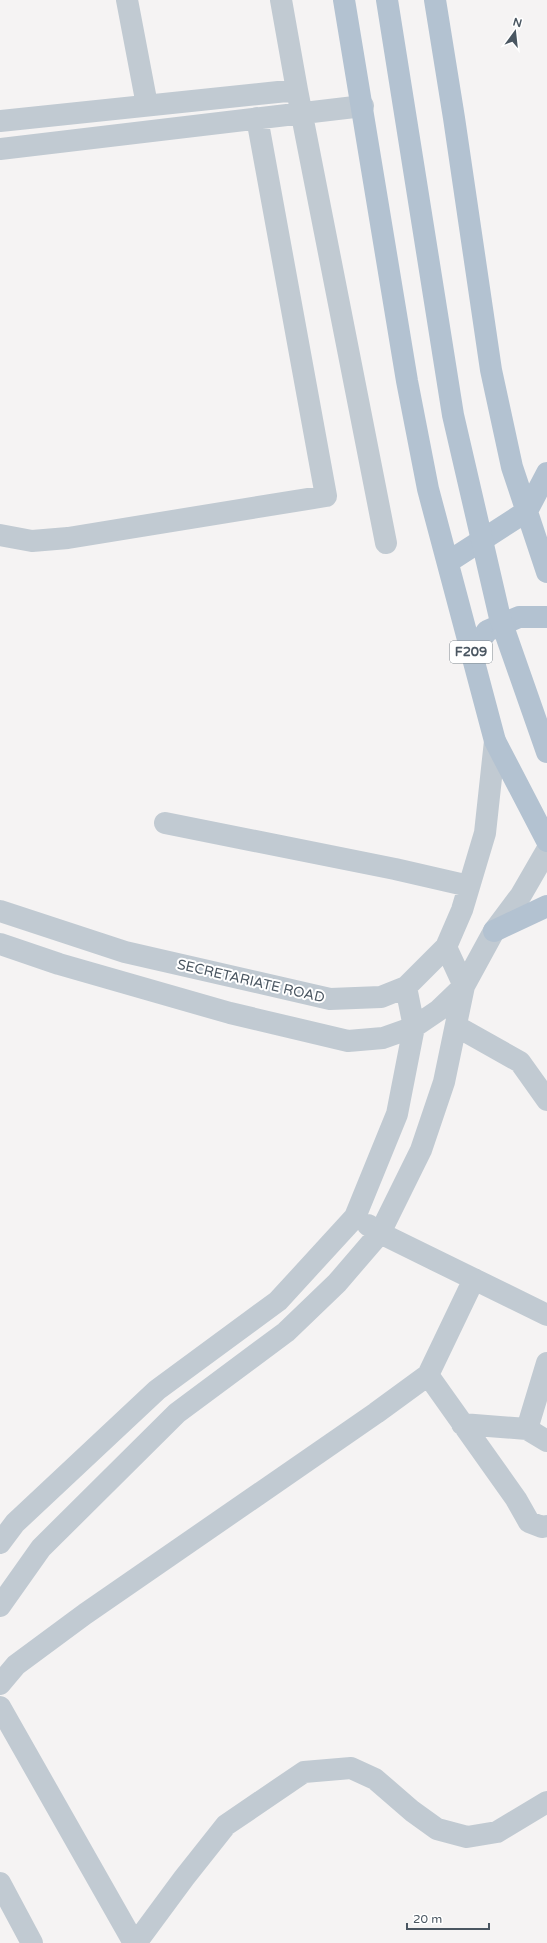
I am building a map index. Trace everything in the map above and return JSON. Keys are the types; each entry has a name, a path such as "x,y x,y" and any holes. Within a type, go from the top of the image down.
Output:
{"main road":[{"path":"344,0 363,106 409,389 428,489 448,562 527,511 547,473"},
{"path":"387,0 453,415 500,618 547,752"},
{"path":"435,0 491,370 512,467 547,572"},
{"name":"F209","path":"448,562 471,655 495,741 547,841"},
{"name":"F209","path":"471,655 487,631 519,617 547,617"},
{"path":"494,931 547,906"}],"street":[{"path":"127,0 147,105"},
{"path":"281,0 297,90 386,543"},
{"path":"0,121 297,90"},
{"path":"0,149 363,106"},
{"path":"0,535 32,540 68,538 326,496 257,118"},
{"name":"SECRETARIATE ROAD","path":"0,911 125,952 330,999 381,997 406,987 446,947 462,910 485,833 495,741"},
{"path":"165,823 395,869 469,886"},
{"path":"0,1606 41,1548 177,1414 286,1332 337,1283 380,1233 421,1150 444,1082 464,986 494,931 520,895 547,850"},
{"path":"0,944 59,964 230,1013 348,1041 383,1038 414,1026 439,1010 464,986"},
{"path":"446,947 464,986"},
{"path":"0,1544 15,1523 157,1390 278,1301 355,1217 396,1114 414,1026 406,987"},
{"path":"456,1026 520,1062 547,1100"},
{"path":"355,1217 380,1233 547,1315"},
{"path":"0,1684 16,1665 85,1614 357,1426 428,1375 474,1279"},
{"path":"527,1429 547,1363"},
{"path":"428,1375 516,1498 530,1522 542,1527 547,1526"},
{"path":"462,1424 527,1429 547,1441"},
{"path":"0,1707 135,1943 226,1825 304,1772 351,1768 376,1779 412,1811 437,1829 467,1837 497,1832 547,1802"},
{"path":"0,1883 32,1943"}]}
